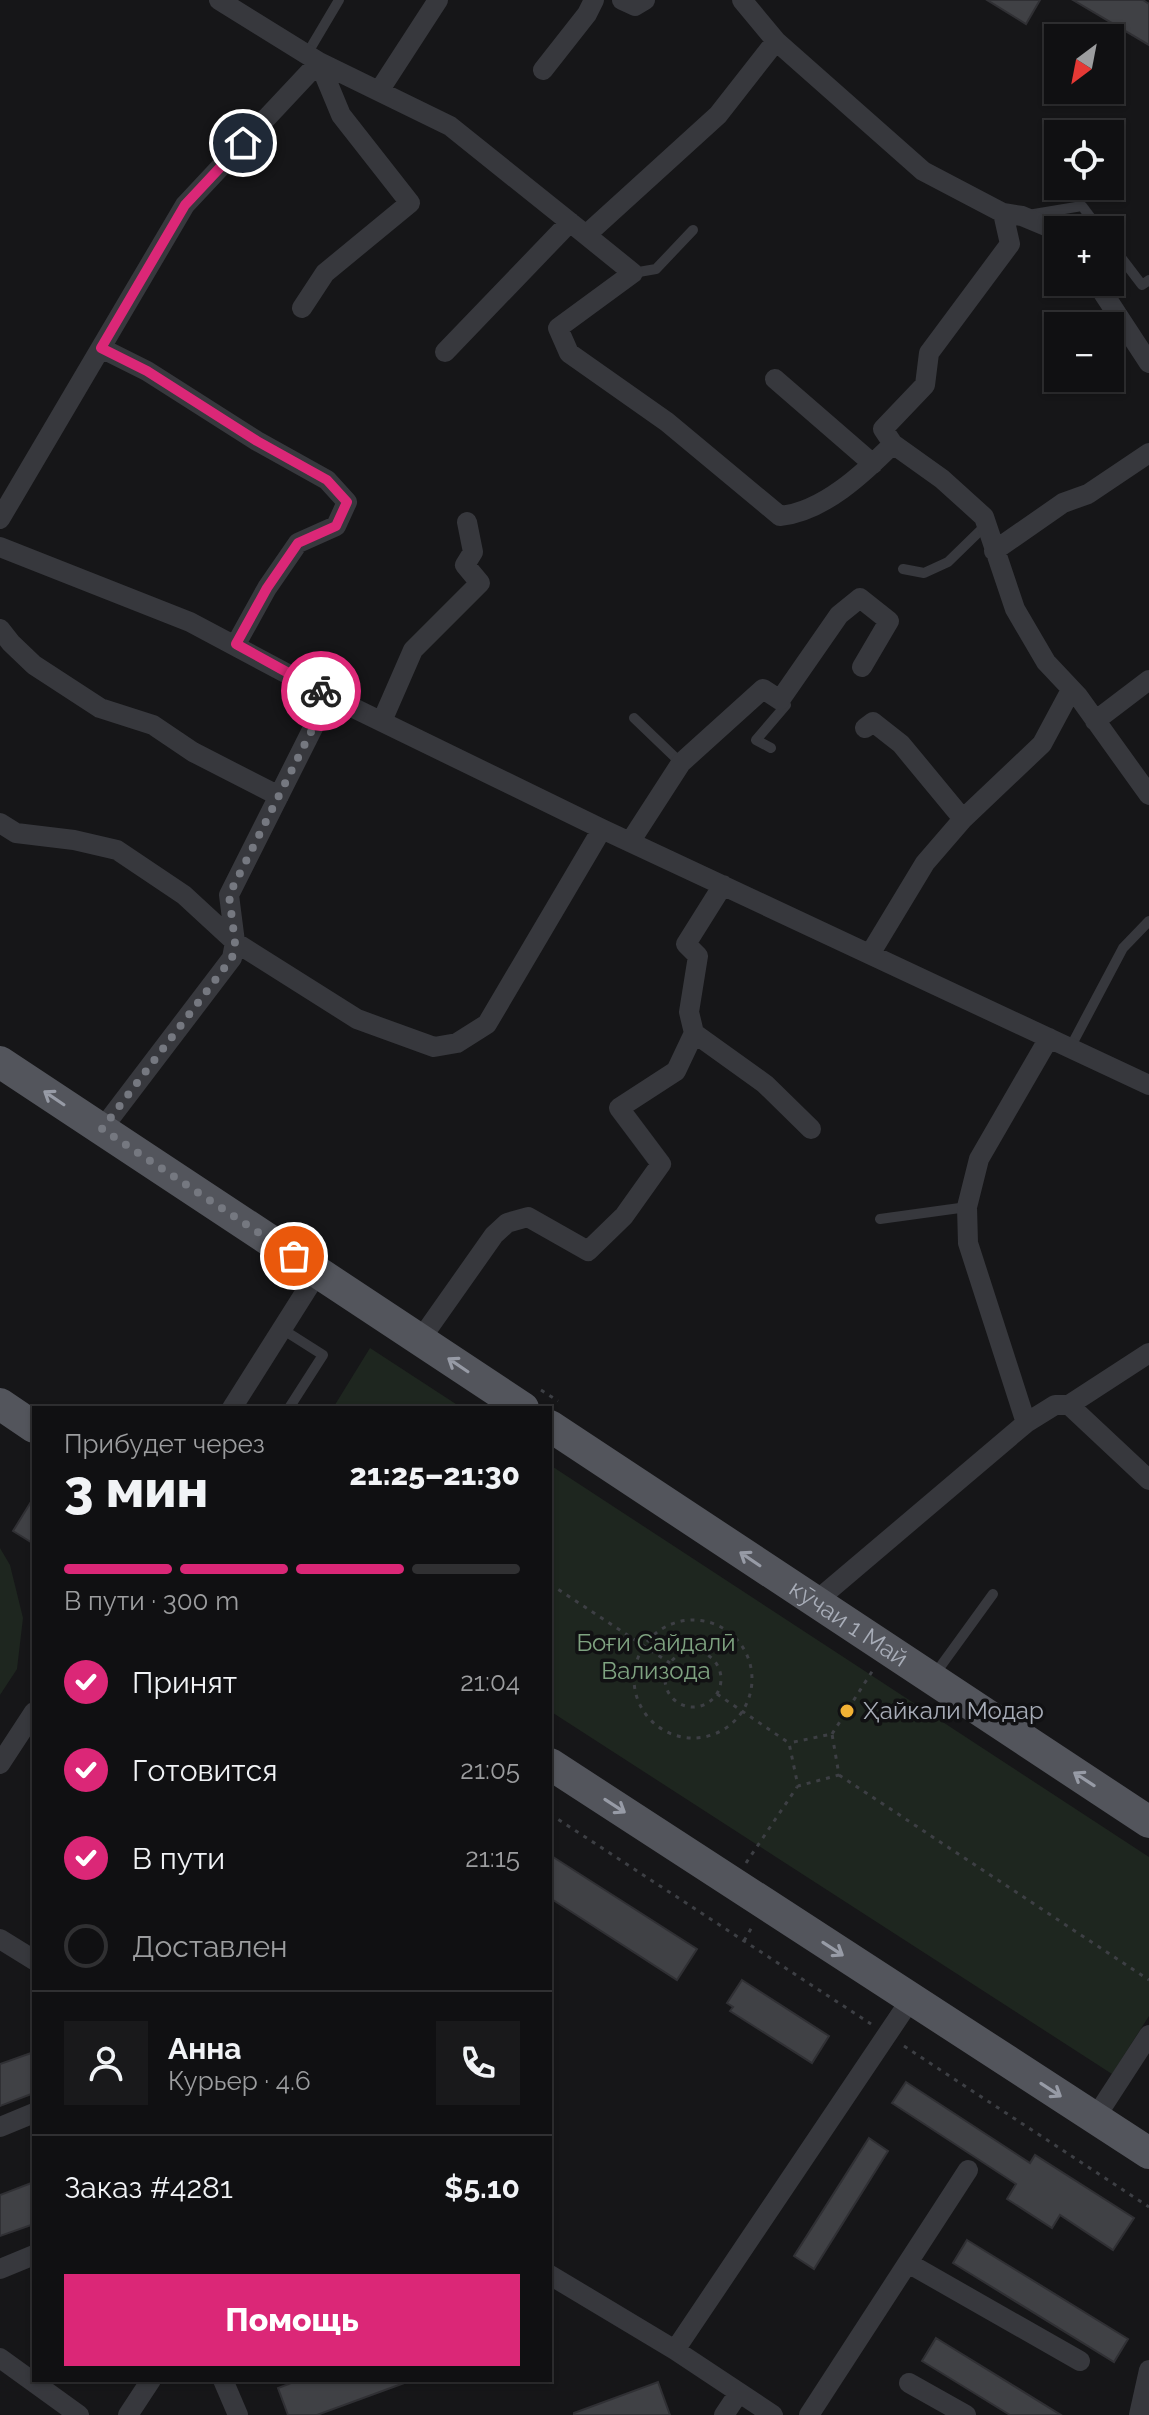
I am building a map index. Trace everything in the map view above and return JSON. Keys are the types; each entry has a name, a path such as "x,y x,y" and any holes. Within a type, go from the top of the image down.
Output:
{"main road":[{"path":"0,1062 520,1406"},
{"path":"0,1404 32,1426"},
{"name":"кӯчаи 1 Май","path":"552,1427 1149,1822"},
{"path":"552,1765 1149,2153"}],"street":[{"path":"219,0 313,58 450,126 633,273 558,328 569,353 667,422 780,516 797,514 857,480 893,444"},
{"path":"379,91 438,0"},
{"path":"543,70 587,14 594,0"},
{"path":"622,0 635,6 645,0"},
{"path":"742,0 776,41 923,171 1012,214 1044,226"},
{"path":"586,235 718,115 776,41"},
{"path":"302,308 325,273 410,203 341,115 313,58"},
{"path":"0,519 185,205 313,58"},
{"path":"1012,214 1010,244 929,353 925,385 883,429 893,444 942,479 984,517 1015,609 1046,662 1071,690 1149,795"},
{"path":"445,352 570,222"},
{"path":"1105,296 1149,363"},
{"path":"101,348 147,371 257,441 327,480 347,502 336,526 298,543 267,588 236,644"},
{"path":"775,379 873,464"},
{"path":"994,551 1063,503 1088,494 1149,453"},
{"path":"382,721 413,650 480,583 465,565 473,552 467,522"},
{"path":"0,547 190,622 329,696 602,829 1149,1085"},
{"path":"630,842 681,763 763,689 780,700 839,615 860,598 889,621 862,667"},
{"path":"0,629 34,665 100,708 153,725 193,752 279,796"},
{"path":"1095,721 1149,680"},
{"path":"870,954 925,863 963,819 1042,744 1071,690"},
{"path":"102,1129 232,958 235,942 229,895 329,696"},
{"path":"865,728 873,722 901,744 963,819"},
{"path":"0,823 16,833 74,840 117,850 184,895 235,942 357,1019 434,1047 457,1043 487,1024 602,829"},
{"path":"420,1340 494,1235 507,1223 528,1217 588,1251 624,1216 661,1164 619,1108 676,1071 694,1033 689,1012 698,956 686,944 723,885"},
{"path":"694,1033 765,1084 811,1129"},
{"path":"1026,1423 968,1243 967,1207 979,1159 1049,1038"},
{"path":"233,1406 318,1272"},
{"path":"815,1602 1026,1423 1055,1405 1069,1405 1149,1353"},
{"path":"1069,1405 1149,1480"},
{"path":"0,1764 32,1715"},
{"path":"0,1939 32,1959"},
{"path":"675,2350 911,1999"},
{"path":"1095,2118 1149,2035"},
{"path":"0,2127 32,2114"},
{"path":"809,2415 968,2170"},
{"path":"0,2269 32,2256"},
{"path":"908,2263 1080,2361"},
{"path":"552,2276 675,2350 773,2415"},
{"path":"0,2358 32,2381"},
{"path":"1139,2415 1149,2370"},
{"path":"33,2382 79,2415"},
{"path":"128,2415 150,2382"},
{"path":"224,2382 238,2415"},
{"path":"909,2383 966,2415"},
{"path":"724,2415 738,2394"}],"lane":[{"path":"313,58 339,0"},
{"path":"1012,214 1082,206 1090,216"},
{"path":"633,273 656,269 693,230"},
{"path":"1124,261 1142,285 1149,280"},
{"path":"903,569 924,573 948,562 986,525"},
{"path":"771,748 756,740 786,705 780,700"},
{"path":"634,718 681,763"},
{"path":"1070,1048 1123,948 1149,921"},
{"path":"880,1219 967,1207"},
{"path":"282,1329 323,1355 290,1406"},
{"path":"932,1679 993,1594"}],"path":[{"path":"552,1585 670,1663"},
{"path":"688,1620 714,1624 725,1630 744,1649 749,1661 751,1687 742,1711 723,1729 698,1738 660,1728 642,1709 634,1684 638,1657 644,1646 663,1628 688,1620"},
{"path":"886,1650 832,1734 839,1775 1149,1980"},
{"path":"701,1652 709,1656 720,1669 717,1694 703,1705 686,1706 678,1702 671,1696 665,1680 670,1663 683,1653 701,1652"},
{"path":"717,1694 789,1743 798,1786"},
{"path":"789,1743 832,1734"},
{"path":"733,1883 798,1786 839,1775"},
{"path":"552,1815 1149,2207"}],"green space":[{"path":"370,1348 459,1406 334,1406"},
{"name":"Боғи Сайдалӣ Вализода","path":"552,1466 1149,1857 1149,2016 1112,2074 552,1712"},
{"path":"0,1548 10,1565 23,1618 17,1669 0,1695"}],"building":[{"path":"987,0 1040,0 1026,24"},
{"path":"1073,0 1143,0 1149,4 1149,45 1124,30 1124,24 1114,24"},
{"path":"32,1500 32,1543 13,1531"},
{"path":"552,1856 697,1949 677,1980 552,1899"},
{"path":"742,1980 829,2036 812,2063 730,2011 733,2007 727,2003"},
{"path":"32,2053 32,2094 0,2106 0,2064"},
{"path":"906,2082 1030,2163 1035,2155 1134,2218 1113,2250 1060,2215 1052,2228 1007,2199 1016,2184 892,2103"},
{"path":"869,2138 888,2151 814,2269 794,2256"},
{"path":"32,2183 32,2225 0,2236 0,2195"},
{"path":"967,2240 1128,2339 1114,2362 953,2263"},
{"path":"936,2338 1061,2415 1010,2415 922,2361"},
{"path":"294,2382 407,2382 317,2415 288,2415 278,2388"},
{"path":"658,2382 670,2415 574,2415 574,2413"}],"way so far":[{"path":"294,1256 102,1129 232,958 235,942 229,895 329,696 321,691"}],"place":[{"name":"Ҳайкали Модар","path":"847,1711"}],"route":[{"path":"243,143 185,205 101,348 147,371 257,441 327,480 347,502 336,526 298,543 267,588 236,644 321,691"}]}
